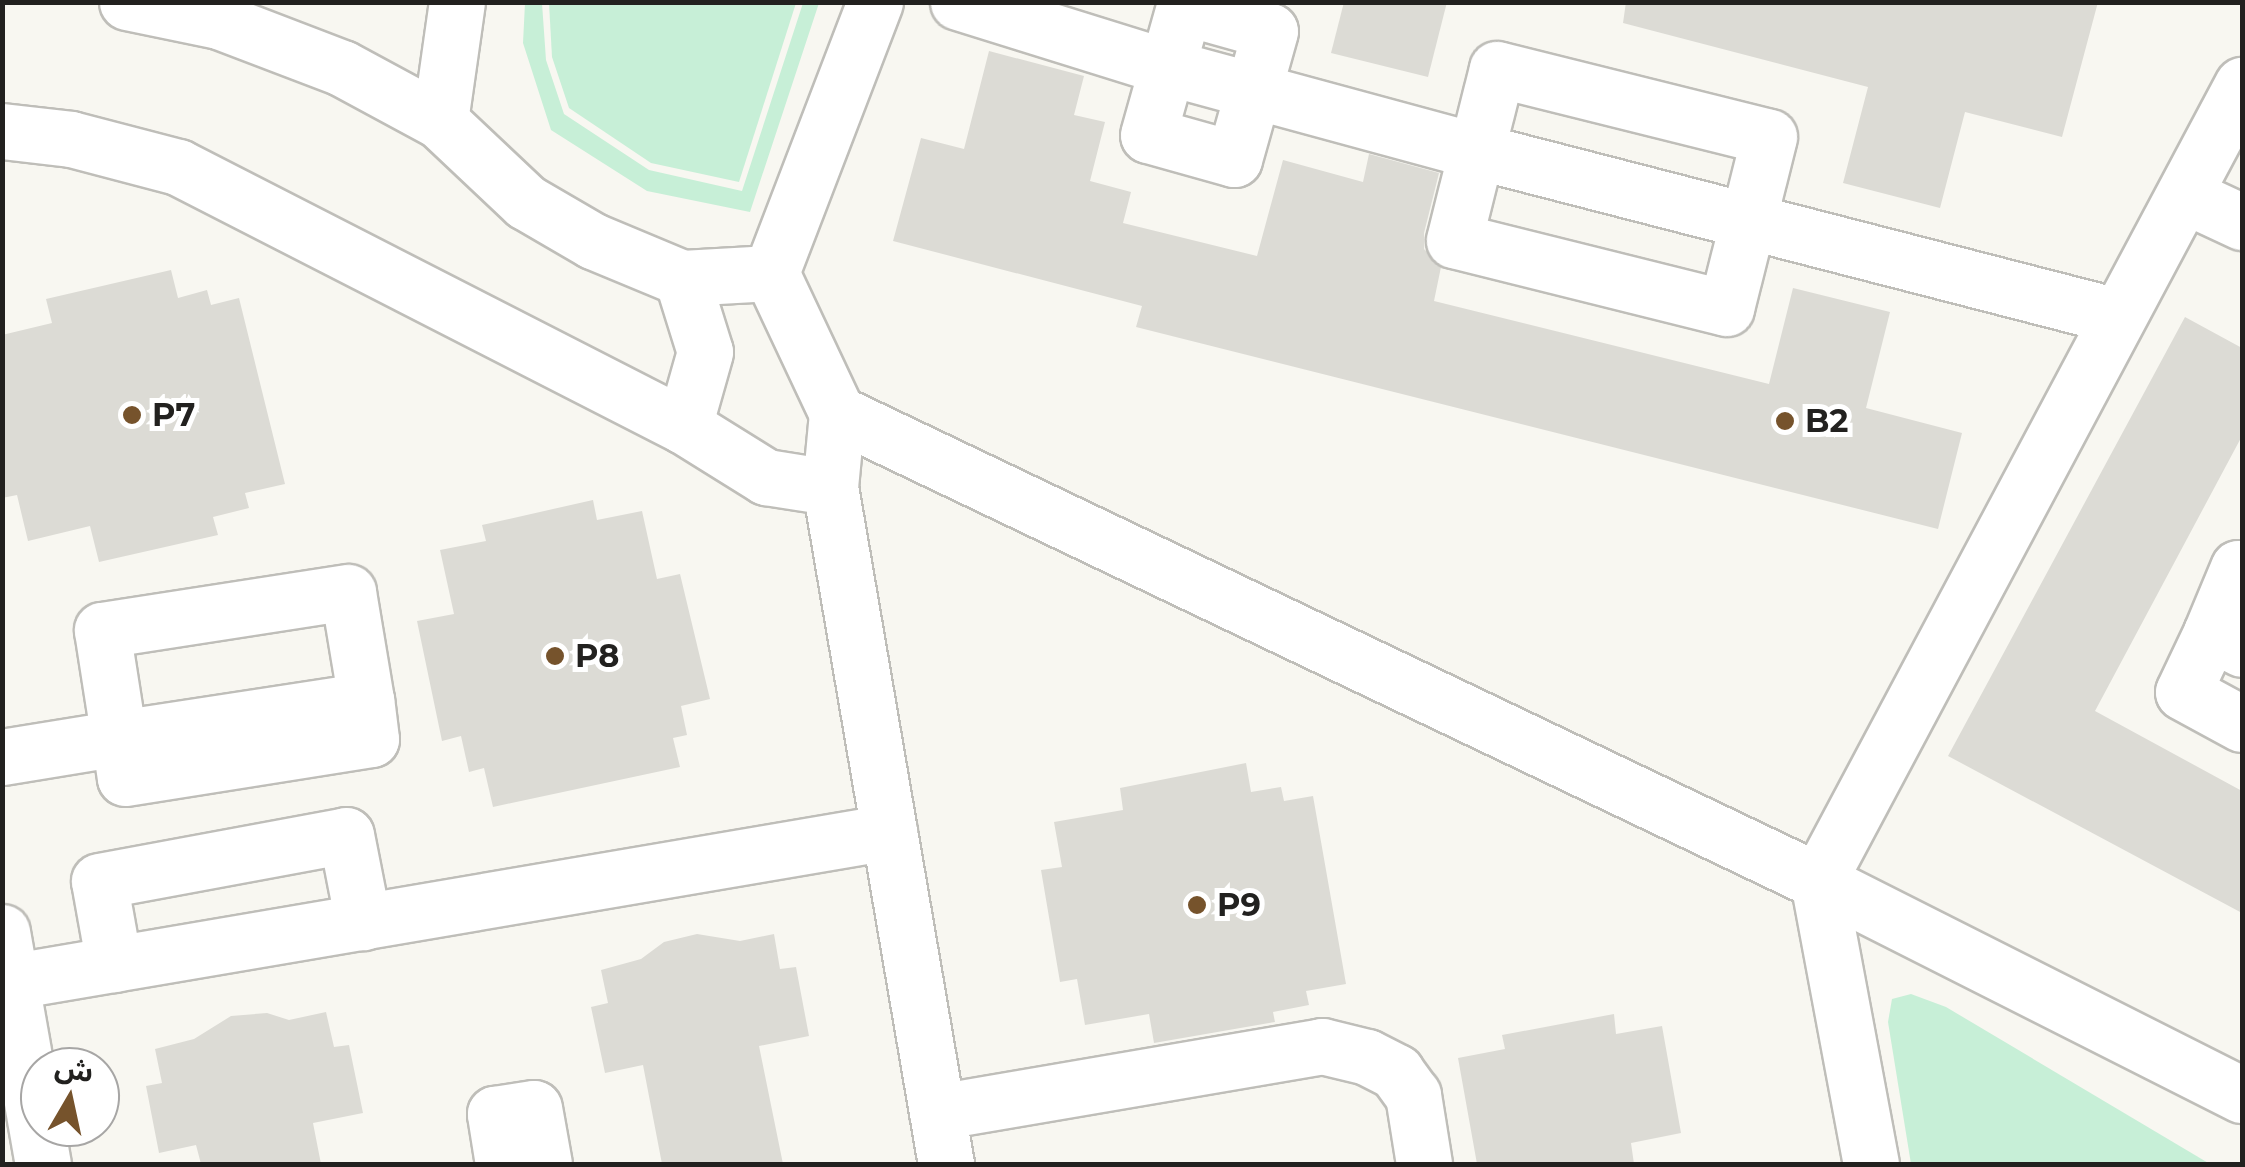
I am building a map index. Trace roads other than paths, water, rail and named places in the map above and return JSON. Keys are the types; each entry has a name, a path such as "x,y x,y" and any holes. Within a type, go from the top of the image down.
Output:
{"street":[{"path":"127,2 219,21 342,68 440,121 526,202 593,241 682,278 771,273"},
{"path":"440,121 458,2"},
{"path":"874,2 771,273 837,413 830,487 946,1164"},
{"path":"958,2 1167,67"},
{"path":"1184,7 1270,31 1234,159 1148,135 1167,67 1184,7"},
{"path":"1497,69 1768,137 1726,308 1454,240 1477,151 1497,69"},
{"path":"1870,1164 1818,881 2242,85"},
{"path":"1254,90 1747,224 2116,316"},
{"path":"2,131 71,139 178,167 684,426 766,476 830,487"},
{"path":"2186,196 2242,222"},
{"path":"682,278 705,352 684,426"},
{"path":"837,413 1818,881 2242,1096"},
{"path":"2242,570 2238,568 2227,641 2183,692 2242,724"},
{"path":"348,592 372,739 125,778 120,738 102,630 348,592"},
{"path":"2,756 120,738"},
{"path":"43,1164 5,965 114,964 888,832"},
{"path":"114,964 99,881 346,836 363,922"},
{"path":"937,1112 1322,1046 1366,1057 1396,1072 1413,1094 1424,1164"},
{"path":"466,1164 458,1121 499,1139 534,1108 544,1164"}],"place":[{"name":"P7","path":"132,415"},
{"name":"B2","path":"1785,421"},
{"name":"P8","path":"555,656"},
{"name":"P9","path":"1197,905"}]}
